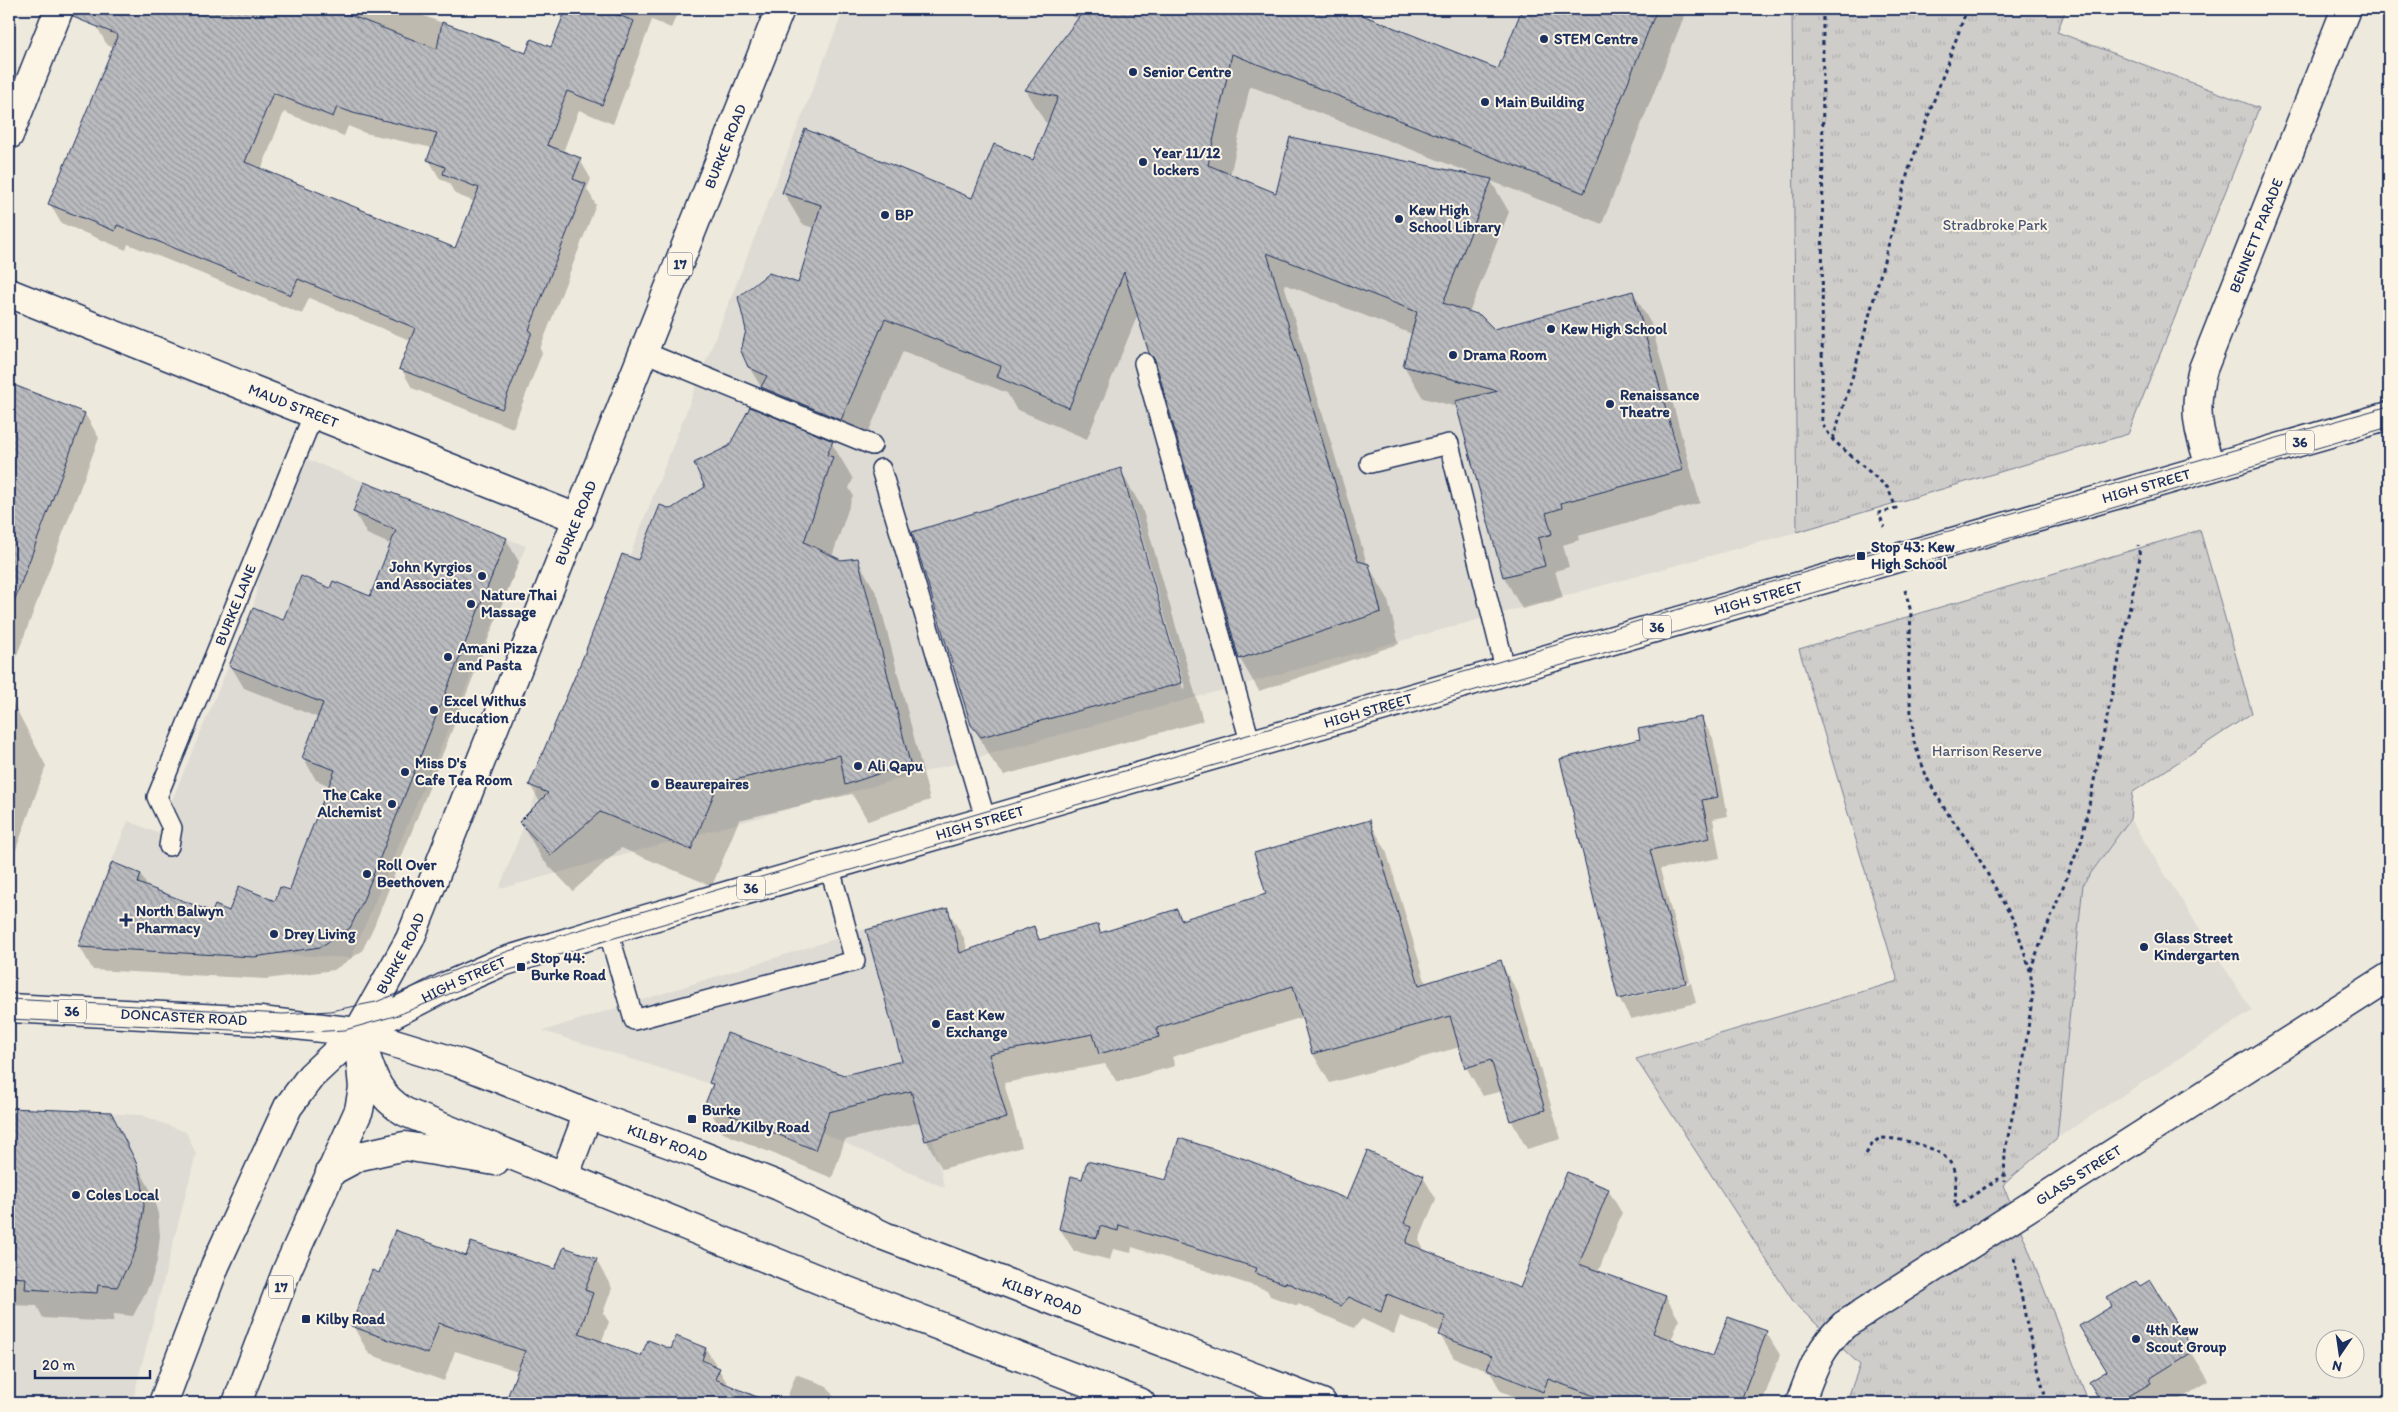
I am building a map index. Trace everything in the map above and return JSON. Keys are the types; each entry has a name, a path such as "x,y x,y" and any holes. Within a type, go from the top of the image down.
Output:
{"main road":[{"path":"9,135 59,9"},
{"name":"BURKE ROAD","path":"163,1403 215,1266 284,1115 311,1076 358,1032 410,939 579,519 780,9"},
{"name":"BENNETT PARADE","path":"2211,468 2198,429 2196,408 2203,369 2346,9"},
{"name":"MAUD STREET","path":"9,293 579,519"},
{"name":"HIGH STREET","path":"358,1032 447,986 502,962 829,865 1506,672 2389,416"},
{"name":"GLASS STREET","path":"1800,1403 1820,1351 1827,1341 1844,1325 2389,977"},
{"name":"DONCASTER ROAD","path":"9,1008 260,1021 358,1032"},
{"path":"358,1032 372,1076 380,1090 394,1105 412,1115 832,1285 1141,1403"},
{"name":"KILBY ROAD","path":"358,1032 463,1064 778,1186 884,1236 1307,1401"},
{"name":"17","path":"238,1403 287,1270 330,1172 354,1123 362,1100 363,1088 358,1032"},
{"path":"554,1173 588,1114"},
{"path":"330,1172 365,1154 404,1146 554,1173"}],"lane":[{"path":"644,352 872,445"},
{"path":"1144,363 1251,745"},
{"name":"BURKE LANE","path":"169,846 172,828 157,797 314,413"},
{"path":"1370,463 1449,444 1506,672"},
{"path":"881,469 986,821"},
{"path":"608,930 634,1020 855,961 829,865"}],"path":[{"path":"1823,9 1822,424 1832,440 1888,488 1896,508 1879,513 1896,558 1911,612 1908,682 1914,742 1927,778 1946,811 1985,868 2015,923 2030,970 2033,992 2023,1065 2005,1151 2004,1175 2006,1222 2028,1330 2047,1403"},
{"path":"1832,440 1856,365 1908,172 1967,9"},
{"path":"2030,970 2082,839 2140,557 2138,545"},
{"path":"1866,1154 1873,1143 1880,1138 1903,1140 1936,1151 1951,1164 1954,1174 1955,1207 2004,1175"}],"shaded area":[{"path":"844,9 1792,9 1797,532 499,889"},
{"path":"301,457 526,546 351,958 78,944 128,821 158,833 253,608 267,543"},
{"name":"Glass Street Kindergarten","path":"2130,819 2252,1011 2057,1138 2083,884"},
{"path":"876,926 945,1188 723,1088 543,1031"},
{"path":"9,1108 141,1115 186,1132 196,1154 132,1403 9,1403"}],"green space":[{"name":"Stradbroke Park","path":"1792,9 2066,9 2057,32 2259,108 2128,434 1797,532"},
{"name":"Harrison Reserve","path":"2200,530 2252,713 2133,792 2130,819 2083,884 2057,1138 2003,1185 2089,1403 1846,1403 1860,1365 1795,1304 1636,1059 1898,981 1799,649"}],"building":[{"path":"74,9 334,9 437,49 442,22 526,53 531,39 551,47 566,9 602,9 634,21 602,105 567,91 547,145 581,158 573,179 586,184 529,330 532,332 502,409 399,369 415,328 298,279 291,295 117,225 115,231 48,204 118,35 73,17","holes":["273,93 333,117 337,107 353,113 437,133 427,160 445,167 443,174 479,188 455,248 245,162"]},
{"path":"1085,9 1347,9 1498,69 1522,9 1657,9 1584,193 1232,54 1208,165 1276,193 1290,137 1492,179 1443,303 1480,315 1494,329 1633,291 1683,470 1561,503 1562,508 1546,513 1552,534 1538,538 1545,566 1503,577 1455,401 1498,391 1403,366 1417,312 1267,253 1358,561 1369,564 1381,612 1239,659 1155,360 1149,353 1124,272 1069,408 997,377 1001,366 885,319 841,420 761,387 767,376 748,367 741,351 746,330 738,297 769,273 798,283 821,205 782,193 805,129 972,198 994,144 1033,160 1058,97 1025,90"},
{"path":"9,383 85,413 12,607 9,607"},
{"path":"750,407 833,441 827,455 833,457 804,542 841,560 858,558 910,763 845,785 840,755 718,784 691,850 600,812 551,855 519,822 548,793 529,785 584,655 622,554 638,560 660,505 671,509 705,487 694,463 729,446"},
{"path":"1121,468 1182,683 981,737 971,725 912,532"},
{"path":"364,482 507,538 362,903 350,928 320,947 254,957 78,947 112,862 141,874 138,883 212,912 215,905 229,911 239,886 275,901 280,887 290,890 300,858 335,770 302,758 323,703 229,666 253,608 283,620 301,576 330,588 333,581 370,596 396,530 353,512"},
{"path":"1702,717 1718,797 1702,800 1710,838 1650,850 1686,983 1618,999 1560,759 1640,739 1638,729"},
{"path":"1370,820 1419,985 1501,960 1545,1110 1510,1121 1491,1060 1465,1068 1450,1016 1312,1054 1293,986 1157,1028 1159,1037 1099,1054 1093,1034 989,1054 1007,1118 925,1141 911,1091 829,1112 815,1150 705,1104 713,1084 709,1083 727,1033 844,1075 902,1061 866,930 948,908 960,953 1034,926 1039,940 1098,924 1100,933 1177,909 1181,920 1266,894 1254,853"},
{"name":"Coles Local","path":"9,1108 111,1112 136,1162 142,1183 144,1206 135,1252 117,1287 98,1285 97,1293 25,1289 26,1278 9,1277"},
{"path":"1179,1138 1245,1159 1347,1199 1367,1151 1424,1176 1404,1223 1412,1226 1406,1243 1520,1288 1567,1172 1609,1189 1579,1264 1666,1296 1653,1333 1713,1356 1728,1317 1767,1331 1740,1403 1614,1403 1548,1379 1543,1392 1487,1369 1492,1356 1439,1335 1446,1317 1387,1294 1381,1312 1349,1297 1341,1306 1285,1282 1285,1284 1255,1273 1257,1268 1119,1225 1118,1231 1100,1226 1097,1238 1059,1229 1071,1176 1082,1179 1087,1161 1166,1180"},
{"path":"395,1230 466,1256 471,1242 555,1269 564,1247 597,1259 585,1290 593,1293 579,1333 641,1356 648,1340 671,1349 676,1336 706,1348 702,1360 720,1368 715,1379 771,1403 505,1403 525,1351 439,1323 428,1354 351,1326 372,1270 379,1273"},
{"name":"4th Kew Scout Group","path":"2150,1280 2194,1351 2149,1379 2151,1383 2117,1403 2102,1403 2089,1382 2107,1371 2079,1326 2112,1306 2107,1298 2136,1281 2140,1286"}],"tram line":[{"path":"9,999 283,1014 330,1011 376,1002 470,964 521,947 1861,556 2389,406"},
{"path":"9,1019 292,1033 345,1030 398,1015 503,972 611,939 1899,568 1976,548 2389,427"}],"place":[{"name":"STEM Centre","path":"1544,39"},
{"name":"Senior Centre","path":"1133,72"},
{"name":"Main Building","path":"1485,102"},
{"name":"Year 11/12 lockers","path":"1143,162"},
{"name":"BP","path":"885,215"},
{"name":"Kew High School Library","path":"1399,219"},
{"name":"Kew High School","path":"1551,329"},
{"name":"Drama Room","path":"1453,355"},
{"name":"Renaissance Theatre","path":"1610,404"},
{"name":"Stop 43: Kew High School","path":"1861,556"},
{"name":"John Kyrgios and Associates","path":"482,576"},
{"name":"Nature Thai Massage","path":"471,604"},
{"name":"Amani Pizza and Pasta","path":"448,657"},
{"name":"Excel Withus Education","path":"434,710"},
{"name":"Ali Qapu","path":"858,766"},
{"name":"Miss D's Cafe Tea Room","path":"405,772"},
{"name":"Beaurepaires","path":"655,784"},
{"name":"The Cake Alchemist","path":"392,804"},
{"name":"Roll Over Beethoven","path":"367,874"},
{"name":"North Balwyn Pharmacy","path":"126,920"},
{"name":"Drey Living","path":"274,934"},
{"name":"Glass Street Kindergarten","path":"2144,947"},
{"name":"Stop 44: Burke Road","path":"521,967"},
{"name":"East Kew Exchange","path":"936,1024"},
{"name":"Burke Road/Kilby Road","path":"692,1119"},
{"name":"Coles Local","path":"76,1195"},
{"name":"Kilby Road","path":"306,1319"},
{"name":"4th Kew Scout Group","path":"2136,1339"}]}
